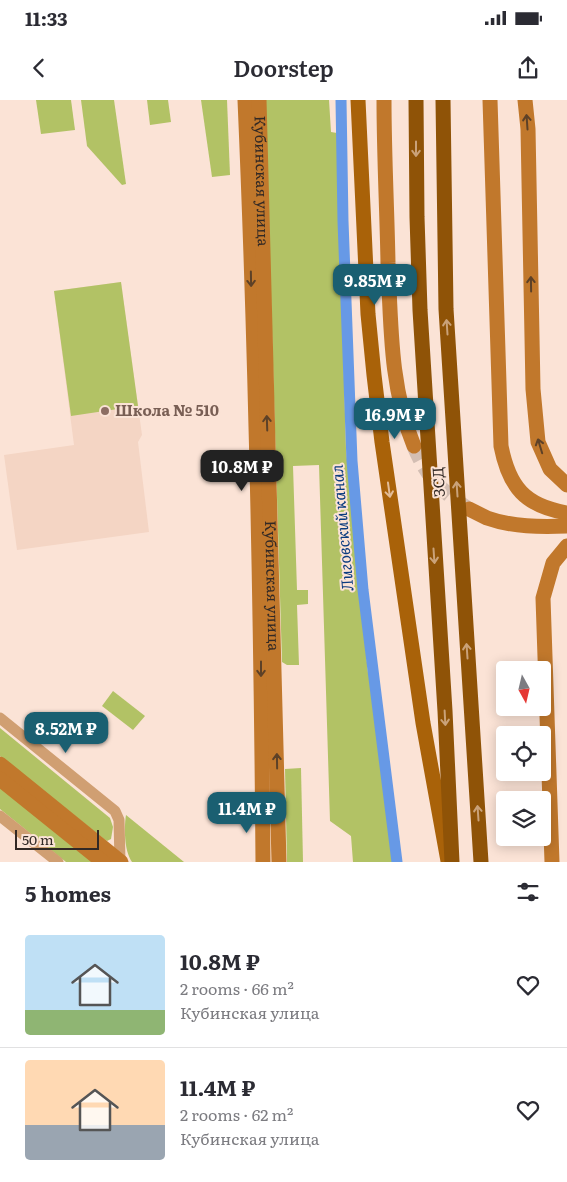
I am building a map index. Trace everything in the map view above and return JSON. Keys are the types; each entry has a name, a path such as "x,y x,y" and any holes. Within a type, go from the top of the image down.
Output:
{"highway":[{"name":"ЗСД","path":"416,100 416,217 420,310 452,862"},
{"name":"ЗСД","path":"443,100 446,308 481,862"}],"main road":[{"name":"Кубинская улица","path":"244,100 261,629 263,862"},
{"name":"Кубинская улица","path":"258,100 279,862"},
{"path":"384,100 391,336 396,388 404,423 414,446"},
{"path":"490,100 501,446 510,478 523,495 535,504 567,513"},
{"path":"525,100 528,138 532,389 538,442 550,469 567,485"},
{"path":"358,102 368,314 382,442 424,724 448,862"},
{"path":"469,509 488,518 512,524 540,527 567,526"},
{"path":"552,862 543,598 553,563 567,546"},
{"path":"0,764 120,861"},
{"path":"0,779 103,862"}],"street":[{"path":"0,718 115,810 119,820 120,861"},
{"path":"0,816 58,862"}],"shaded area":[{"name":"Школа № 510","path":"121,282 142,435 138,442 149,532 17,550 4,455 74,445 54,291"}],"green space":[{"path":"36,100 71,100 75,130 41,134"},
{"path":"81,100 114,100 126,184 122,185 87,146"},
{"path":"147,100 168,100 171,122 150,125"},
{"path":"201,100 227,100 230,175 212,177"},
{"path":"265,100 329,100 331,132 337,133 346,449 368,673 370,675 394,862 353,862 351,836 330,821 319,465 293,466 297,590 308,590 308,604 297,605 299,665 287,665 282,662"},
{"path":"121,282 138,406 71,416 54,291"},
{"path":"113,691 145,716 133,730 102,706"},
{"path":"0,728 110,818 113,827 111,839 107,841 104,839 0,756"},
{"path":"301,768 303,862 287,862 285,769"},
{"path":"0,787 93,862 66,862 0,809"},
{"path":"126,815 184,862 132,862 126,845"}],"waterway":[{"name":"Лиговский канал","path":"341,100 343,221 352,461 363,590 397,862"}],"tunnel":[{"path":"414,446 435,482 467,508"}],"place":[{"name":"Школа № 510","path":"105,411"}]}
